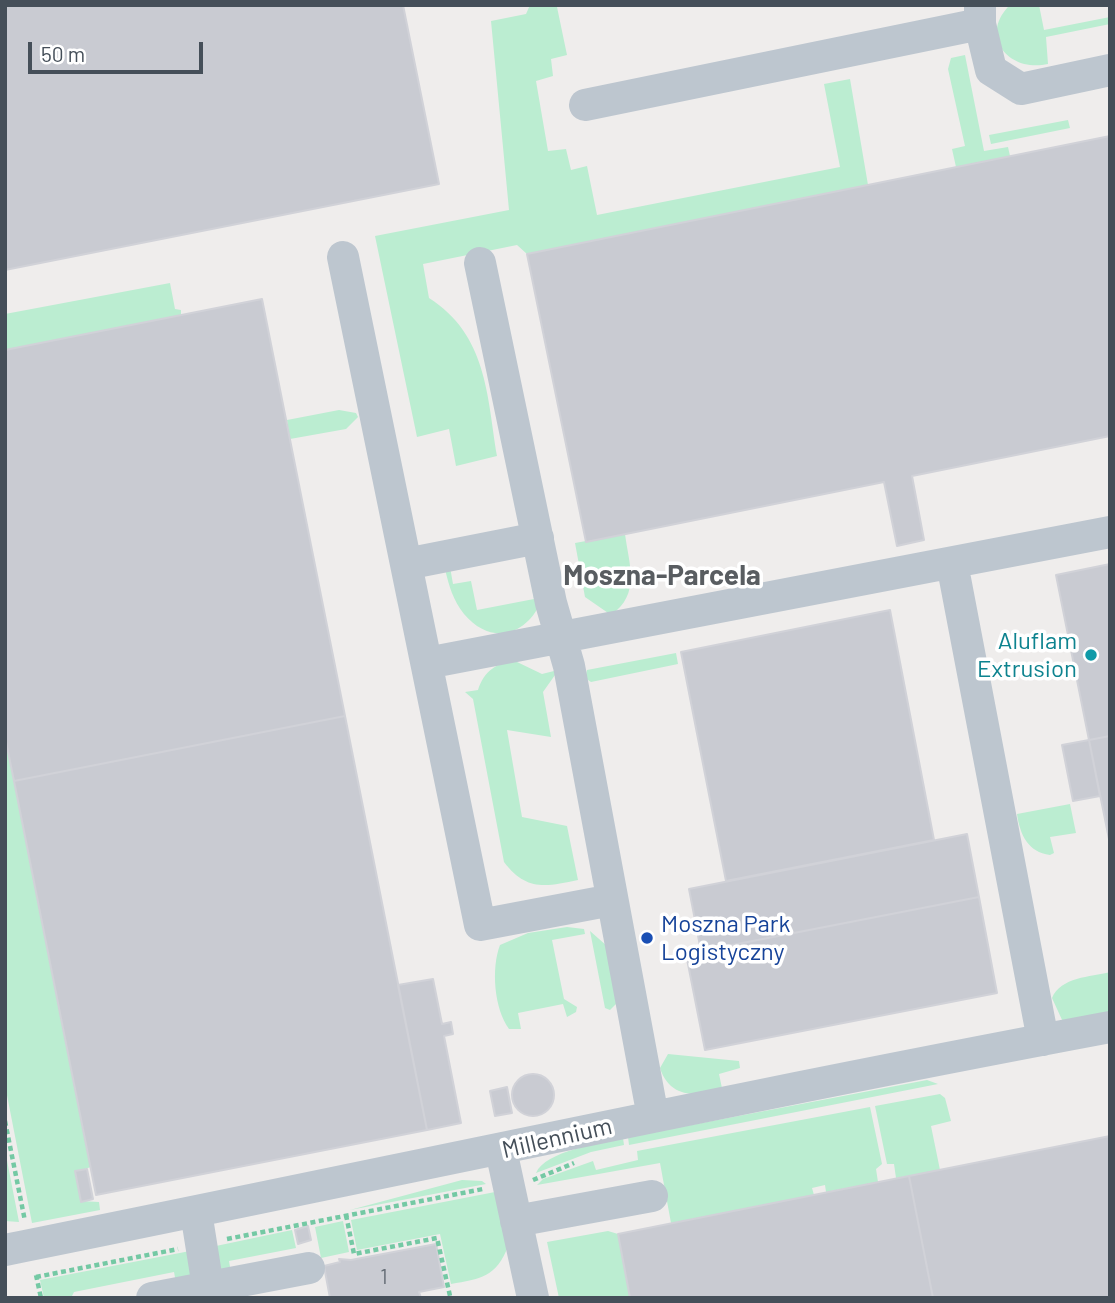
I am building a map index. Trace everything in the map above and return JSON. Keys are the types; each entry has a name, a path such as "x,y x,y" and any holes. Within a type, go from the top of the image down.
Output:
{"lane":[{"path":"584,105 980,15 991,70 1021,89 1110,71"},
{"path":"343,257 480,925 612,900"},
{"path":"480,263 562,639 653,1117"},
{"path":"427,663 1110,532"},
{"path":"406,564 538,538"},
{"path":"952,563 1042,1040"},
{"name":"Millennium","path":"18,1247 1110,1027"},
{"path":"501,1150 533,1298"},
{"path":"516,1221 652,1196"},
{"path":"196,1212 208,1287"},
{"path":"152,1298 309,1268"}],"path":[{"path":"5,1121 18,1247 41,1298"},
{"path":"346,1215 354,1254 437,1238 450,1296"}],"green space":[{"path":"530,5 566,5 557,7 567,55 551,59 553,76 536,81 548,151 566,149 571,170 587,166 597,215 840,167 824,84 850,79 868,185 527,254 517,245 423,264 429,298 463,330 473,348 481,368 490,411 497,456 456,466 449,429 417,437 375,236 509,210 491,21 526,14"},
{"path":"1010,5 1039,5 1044,30 1110,17 1110,24 1046,37 1048,64 1021,63 1002,50 998,40 997,29 1001,17"},
{"path":"965,55 984,151 1008,147 1010,156 956,167 952,149 965,146 948,69 951,58"},
{"path":"1068,120 1070,128 991,144 989,135"},
{"path":"170,283 175,309 181,310 181,315 5,350 5,314"},
{"path":"339,410 356,413 358,417 346,429 290,439 287,420"},
{"path":"625,534 630,588 620,607 611,615 585,597 575,543"},
{"path":"525,549 541,602 534,614 526,623 506,633 485,630 474,624 460,609 445,569 450,567 453,584 471,581 477,610 534,599"},
{"path":"676,653 678,664 591,682 585,678 587,670"},
{"path":"515,661 542,674 554,671 555,675 543,692 551,737 507,730 522,817 567,826 578,880 546,885 528,882 504,862 473,699 465,692 478,690 487,673 497,666"},
{"path":"5,737 91,1167 75,1172 81,1201 99,1202 100,1210 32,1223 5,1085"},
{"path":"1070,804 1076,833 1050,837 1054,853 1042,853 1026,841 1017,814"},
{"path":"567,927 584,929 585,934 552,940 564,999 577,1007 576,1012 567,1017 563,1004 518,1013 521,1029 509,1029 497,1000 495,965 500,945 528,933"},
{"path":"590,931 607,946 618,1002 610,1010 605,1008"},
{"path":"1110,972 1110,1013 1063,1022 1052,998 1056,991 1077,979"},
{"path":"668,1054 739,1061 740,1068 719,1074 723,1093 685,1093 670,1085 664,1078 660,1068"},
{"path":"927,1080 938,1084 629,1145 628,1137"},
{"path":"940,1094 945,1098 951,1121 931,1126 940,1170 896,1178 894,1164 887,1164 875,1106"},
{"path":"870,1107 882,1164 876,1169 878,1182 826,1192 825,1185 812,1188 814,1195 671,1223 660,1163 537,1185 543,1179 593,1161 596,1170 638,1160 637,1151"},
{"path":"623,1138 624,1145 591,1152 536,1173 541,1165 562,1154 588,1145"},
{"path":"5,1150 19,1222 5,1221"},
{"path":"462,1180 482,1181 486,1184 350,1210"},
{"path":"495,1192 508,1246 499,1264 479,1278 451,1284 440,1234 357,1250 351,1220"},
{"path":"343,1221 349,1252 321,1258 315,1227"},
{"path":"292,1230 296,1248 229,1261 232,1279 219,1275 216,1246"},
{"path":"608,1231 618,1234 630,1298 559,1298 547,1242"},
{"path":"190,1251 195,1277 177,1288 174,1272 74,1292 71,1298 44,1298 40,1280"}],"building":[{"path":"5,5 403,5 439,184 5,270"},
{"path":"1110,136 1110,436 912,476 924,540 897,546 884,482 586,542 527,254"},
{"path":"262,299 345,716 14,781 5,737 5,350"},
{"name":"Aluflam Extrusion","path":"1110,564 1110,736 1089,740 1056,575"},
{"path":"890,610 934,840 726,881 681,652"},
{"path":"345,716 427,1130 96,1195 14,781"},
{"path":"1110,736 1110,844 1089,740"},
{"path":"1089,740 1100,796 1073,801 1062,745"},
{"path":"967,834 979,897 701,951 689,889"},
{"path":"979,897 997,993 705,1050 686,954"},
{"path":"433,979 442,1024 451,1022 453,1034 444,1036 461,1123 427,1130 398,985"},
{"path":"533,1074 548,1080 554,1095 548,1110 533,1116 518,1110 512,1095 518,1080"},
{"path":"507,1087 512,1113 495,1116 490,1091"},
{"path":"1110,1136 1110,1298 933,1298 909,1176"},
{"path":"87,1169 93,1199 81,1202 75,1171"},
{"path":"909,1176 933,1298 630,1298 618,1234"},
{"path":"308,1226 311,1240 298,1244 295,1230"},
{"path":"436,1244 444,1287 419,1292 421,1298 330,1298 324,1266 340,1262 339,1259 351,1260"}],"place":[{"name":"Aluflam Extrusion","path":"1091,655"},
{"name":"Moszna Park Logistyczny","path":"647,938"}],"district":[{"name":"Moszna-Parcela","path":"662,576"}]}
